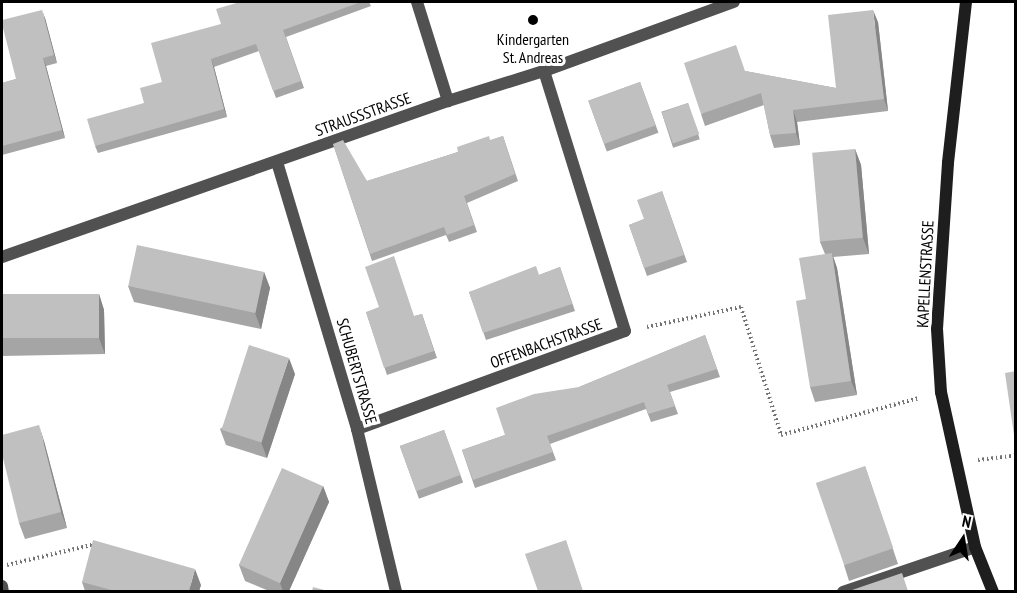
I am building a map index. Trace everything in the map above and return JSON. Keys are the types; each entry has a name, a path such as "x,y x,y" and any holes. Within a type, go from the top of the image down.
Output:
{"main road":[{"name":"KAPELLENSTRASSE","path":"966,2 948,163 938,317 941,392 975,547 993,591"}],"street":[{"path":"417,2 448,101"},
{"name":"STRAUSSSTRASSE","path":"2,257 448,101 544,71 734,2"},
{"name":"OFFENBACHSTRASSE","path":"357,429 625,331 544,71"},
{"name":"SCHUBERTSTRASSE","path":"276,162 357,429 396,591"},
{"path":"843,591 975,547"},
{"path":"2,586 3,591"}],"path":[{"path":"625,331 741,307 781,435 941,392"},
{"path":"956,462 1016,455"},
{"path":"2,566 94,544 105,547"}],"building":[{"path":"240,2 361,2 283,30 301,81 273,91 256,44 211,59 224,109 95,146 87,119 144,103 140,88 162,82 151,43 221,24 216,9"},
{"path":"42,10 54,55 43,58 62,130 2,146 2,83 16,79 2,20"},
{"path":"873,10 884,99 793,110 796,133 770,135 761,93 701,114 684,63 736,45 745,71 836,88 828,15"},
{"path":"640,82 656,125 604,144 588,101"},
{"path":"688,103 699,134 673,144 662,113"},
{"path":"489,136 490,140 503,136 515,174 464,196 474,225 447,235 444,227 370,254 333,144 343,140 367,181 458,152 457,147"},
{"path":"855,149 863,238 820,241 812,153"},
{"path":"662,191 684,255 644,268 629,225 644,219 637,200"},
{"path":"137,245 264,272 255,313 128,286"},
{"path":"832,253 851,381 810,387 796,301 806,299 799,258"},
{"path":"394,256 414,316 422,314 434,351 384,368 366,312 379,307 365,267"},
{"path":"536,266 539,275 560,267 572,304 483,333 469,292"},
{"path":"2,294 99,294 99,338 2,338"},
{"path":"705,335 717,369 667,385 675,406 648,414 644,402 547,436 553,452 473,480 462,450 505,435 496,408 534,394 579,387"},
{"path":"249,345 289,358 261,443 221,430"},
{"path":"1016,371 1016,440 1005,373"},
{"path":"39,425 61,512 19,523 2,454 2,435"},
{"path":"444,430 460,475 416,491 400,446"},
{"path":"865,466 893,548 844,565 816,483"},
{"path":"282,468 323,486 280,583 239,565"},
{"path":"93,540 195,569 189,591 115,591 82,582"},
{"path":"566,540 583,591 538,591 525,554"},
{"path":"902,573 908,591 852,590"},
{"path":"313,587 328,591 312,591"}],"place":[{"name":"Kindergarten St. Andreas","path":"533,20"}]}
